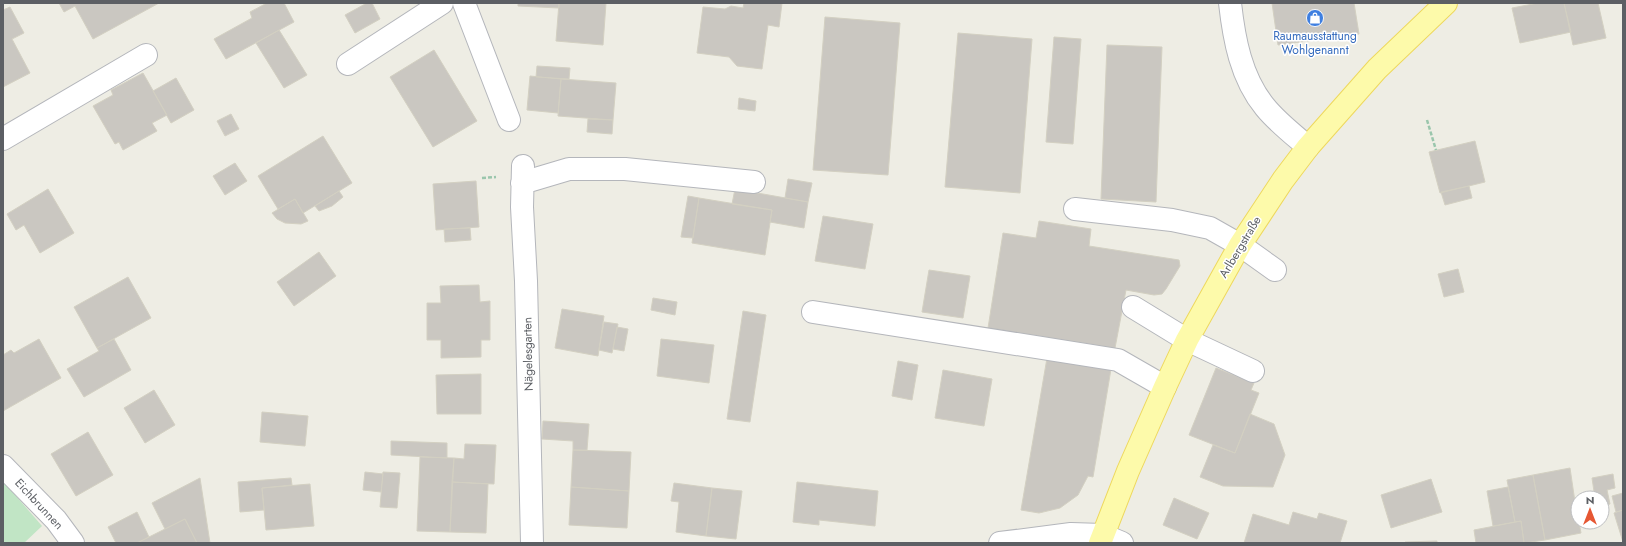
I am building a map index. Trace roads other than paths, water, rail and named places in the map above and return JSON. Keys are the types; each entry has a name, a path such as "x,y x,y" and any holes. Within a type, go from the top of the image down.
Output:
{"main road":[{"name":"Arlbergstraße","path":"1108,540 1128,471 1165,387 1187,340 1240,245 1271,198 1308,147 1377,69 1446,3"}],"street":[{"path":"348,64 442,3"},
{"path":"464,3 509,120"},
{"path":"1230,3 1234,35 1249,83 1265,107 1308,147"},
{"path":"3,139 146,55"},
{"name":"Nägelesgarten","path":"532,543 523,175 569,170 625,168 754,182"},
{"path":"1075,209 1172,220 1210,228 1240,245 1275,270"},
{"path":"1133,307 1187,340 1253,371"},
{"path":"813,312 1118,360 1165,387"},
{"name":"Eichbrunnen","path":"3,466 56,520 73,543"},
{"path":"1000,543 1071,534 1108,540"}],"place":[{"name":"Raumausstattung Wohlgenannt","path":"1315,18"}]}
